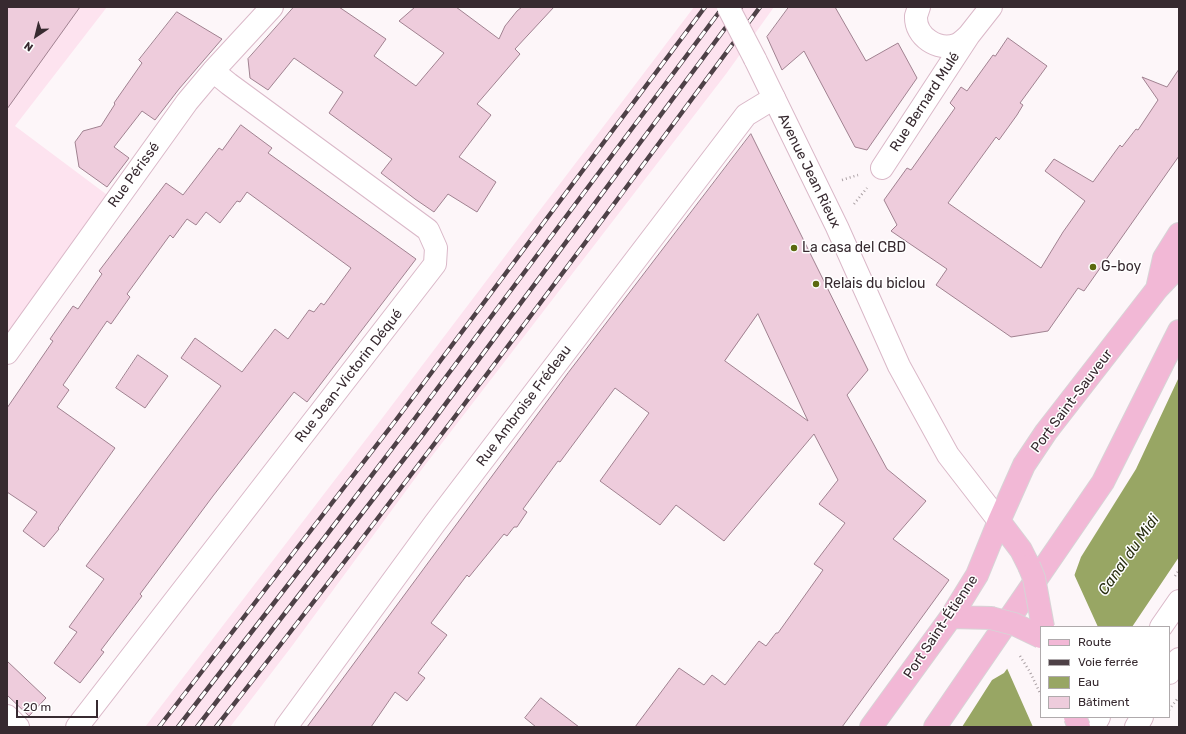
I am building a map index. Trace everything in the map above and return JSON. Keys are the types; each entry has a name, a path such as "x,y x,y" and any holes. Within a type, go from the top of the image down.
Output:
{"main road":[{"name":"Port Saint-Sauveur","path":"1157,289 1164,258 1179,234"},
{"name":"Port Saint-Sauveur","path":"998,521 1024,465 1046,432 1157,289 1179,266"},
{"path":"935,727 1103,482 1179,331"},
{"path":"998,521 1020,550 1029,566 1034,578 1043,626"},
{"name":"Port Saint-Étienne","path":"871,727 950,617 977,575 998,521"},
{"path":"950,617 991,618 1014,624 1040,637"}],"street":[{"name":"Rue Périssé","path":"7,353 187,102 213,71 272,7"},
{"name":"Avenue Jean Rieux","path":"728,7 755,59 836,227 899,366 948,455 998,521"},
{"name":"Rue Bernard Mulé","path":"919,7 916,17 920,31 929,42 944,47 958,45 969,36"},
{"name":"Rue Bernard Mulé","path":"882,168 969,36 991,7"},
{"name":"Rue Jean-Victorin Déqué","path":"77,727 435,264 436,248 428,230 228,84 213,71"},
{"name":"Rue Ambroise Frédeau","path":"286,727 435,523 746,115 774,98"},
{"path":"1162,626 1179,601"},
{"path":"1170,672 1179,659"},
{"path":"7,716 18,727"},
{"path":"1092,727 1098,718"},
{"path":"1136,727 1141,718"}],"path":[{"path":"817,188 882,168"},
{"path":"836,227 882,168"},
{"path":"1017,650 1040,693"},
{"path":"1170,709 1179,696"}],"shaded area":[{"path":"7,7 107,7 15,126 110,197 7,333"},
{"path":"694,7 774,7 726,74 422,469 292,646 230,727 145,727 377,425"}],"water":[{"name":"Canal du Midi","path":"1179,377 1179,557 1133,626 1040,626 1040,718 1061,727 962,727 992,680 1004,673 1073,579 1081,557 1136,469"}],"pier":[{"path":"1073,572 1098,626 1040,626 1040,718 1069,718 1063,727 1033,727 1006,666 1071,578"}],"building":[{"path":"7,7 80,7 7,109"},
{"path":"294,7 339,7 386,39 374,56 416,86 444,53 399,21 415,7 456,7 499,39 505,26 522,7 554,7 515,49 520,54 477,104 491,115 459,157 496,182 477,212 448,194 434,212 381,173 392,159 329,113 343,92 294,58 268,90 250,78 248,59"},
{"path":"789,7 835,7 866,61 898,43 917,78 867,150 855,147 804,51 782,70 767,37"},
{"path":"177,12 222,39 179,89 155,120 142,111 114,147 129,158 107,187 79,167 75,142 83,131 101,126 115,104 114,103 142,63 139,60"},
{"path":"1008,38 1047,66 1020,103 1023,105 999,140 996,137 948,203 1041,268 1063,232 1085,201 1045,171 1054,159 1093,182 1120,145 1122,147 1136,129 1138,130 1158,100 1142,77 1167,87 1179,69 1179,156 1084,291 1078,288 1048,331 1011,337 936,285 947,269 891,231 897,225 884,200 907,168 911,170 955,108 950,103 961,87 967,91 993,55 995,56"},
{"path":"241,125 272,148 268,153 416,259 307,402 294,392 213,496 140,594 142,596 101,650 104,652 80,683 54,663 77,632 69,627 104,579 86,566 221,386 181,358 195,338 242,372 275,329 288,339 309,310 314,312 321,303 324,305 351,268 247,192 240,202 237,201 220,223 206,212 196,225 187,219 173,238 170,235 127,294 130,297 111,324 107,321 63,385 69,390 57,407 115,448 58,528 59,529 44,547 23,531 37,512 7,492 7,408 53,341 50,339 73,306 78,309 102,274 99,271 166,183 183,195 219,148 222,150"},
{"path":"751,134 868,370 847,395 887,469 926,501 893,539 949,580 842,727 635,727 679,668 704,685 712,675 725,685 759,641 766,646 776,633 778,633 823,570 814,564 845,523 819,504 838,480 814,434 724,541 676,505 660,525 600,481 649,413 615,388 523,509 527,512 517,527 514,527 507,536 504,534 469,577 467,575 431,623 447,635 418,673 425,678 407,701 395,692 371,727 307,727 568,373","holes":["758,314 808,421 725,361"]},
{"path":"138,355 168,376 145,408 116,388"},
{"path":"7,661 46,698 29,716 7,695"},
{"path":"541,698 579,727 536,727 525,718"}],"railway":[{"path":"159,727 396,420 705,7"},
{"path":"178,727 410,425 723,7"},
{"path":"197,727 421,437 741,7"},
{"path":"216,727 423,459 760,7"}],"place":[{"name":"La casa del CBD","path":"794,248"},
{"name":"G-boy","path":"1093,267"},
{"name":"Relais du biclou","path":"816,284"}]}
